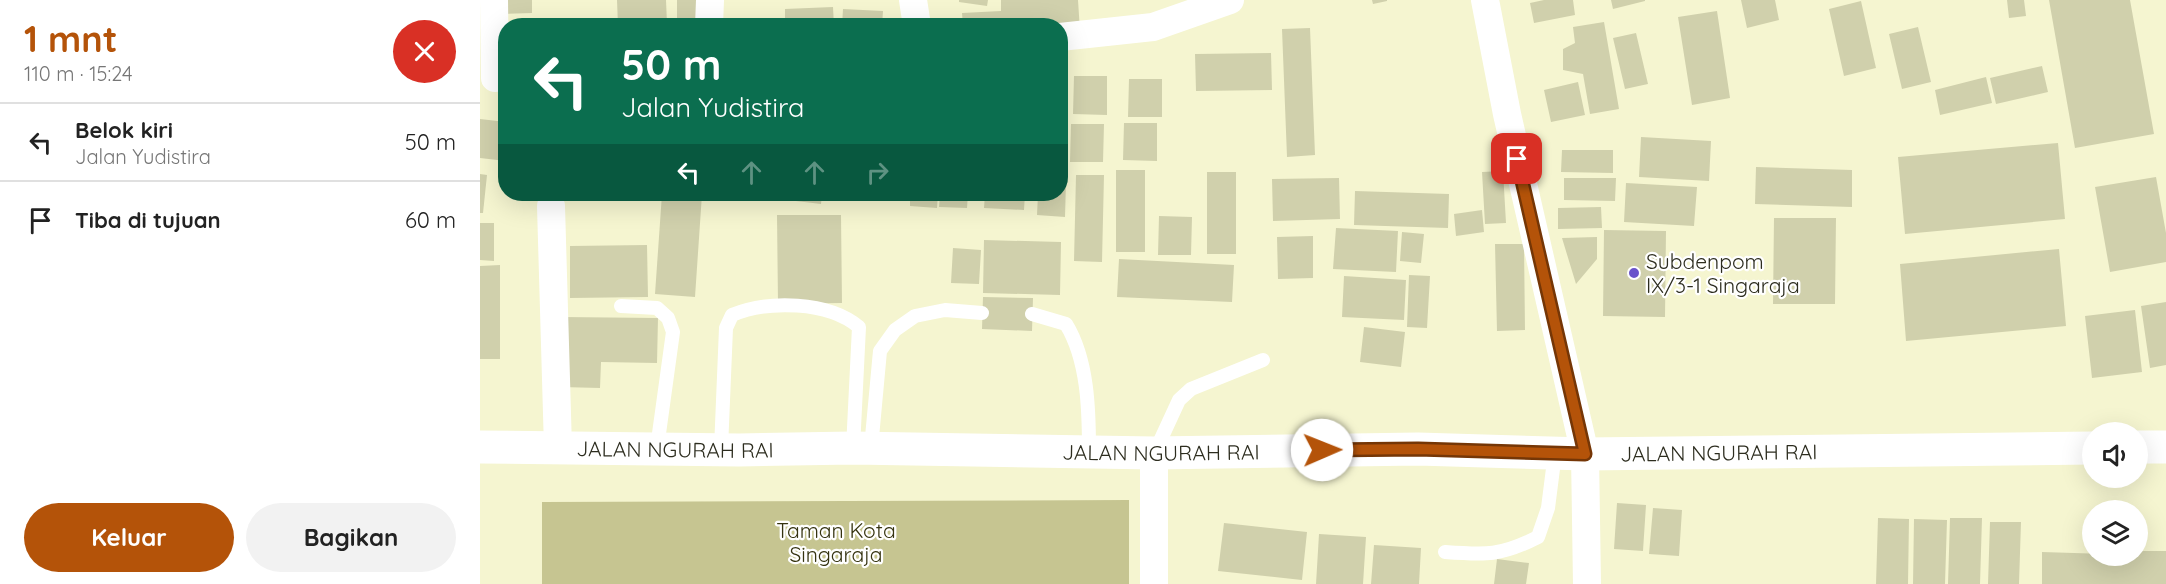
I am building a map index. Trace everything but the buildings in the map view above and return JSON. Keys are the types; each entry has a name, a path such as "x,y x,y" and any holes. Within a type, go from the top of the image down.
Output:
{"highway":[{"name":"JALAN NGURAH RAI","path":"480,447 862,448 1154,453 1418,449 1570,453 2082,448"},
{"path":"2148,447 2166,447"}],"street":[{"path":"493,78 494,0"},
{"path":"709,18 710,0"},
{"path":"913,0 916,18"},
{"path":"1485,0 1570,453 1587,584"},
{"path":"1068,37 1153,27 1226,1"},
{"path":"551,206 558,448"},
{"path":"1154,453 1154,584"}],"lane":[{"path":"621,306 657,308 668,318 673,332 657,448"},
{"path":"721,449 726,328 732,315 748,308 800,306 846,316 859,327 862,448"},
{"path":"862,448 880,351 896,330 915,316 945,310 982,313"},
{"path":"1032,314 1066,324 1077,343 1089,417 1089,451"},
{"path":"1154,453 1179,400 1191,388 1263,360"},
{"path":"1445,552 1489,555 1514,549 1538,537 1570,453"}],"green space":[{"name":"Taman Kota Singaraja","path":"1129,500 1129,584 542,584 542,502"}],"place":[{"name":"Subdenpom IX/3-1 Singaraja","path":"1634,273"}],"route":[{"path":"1322,450 1418,449 1585,454 1517,159"}]}
